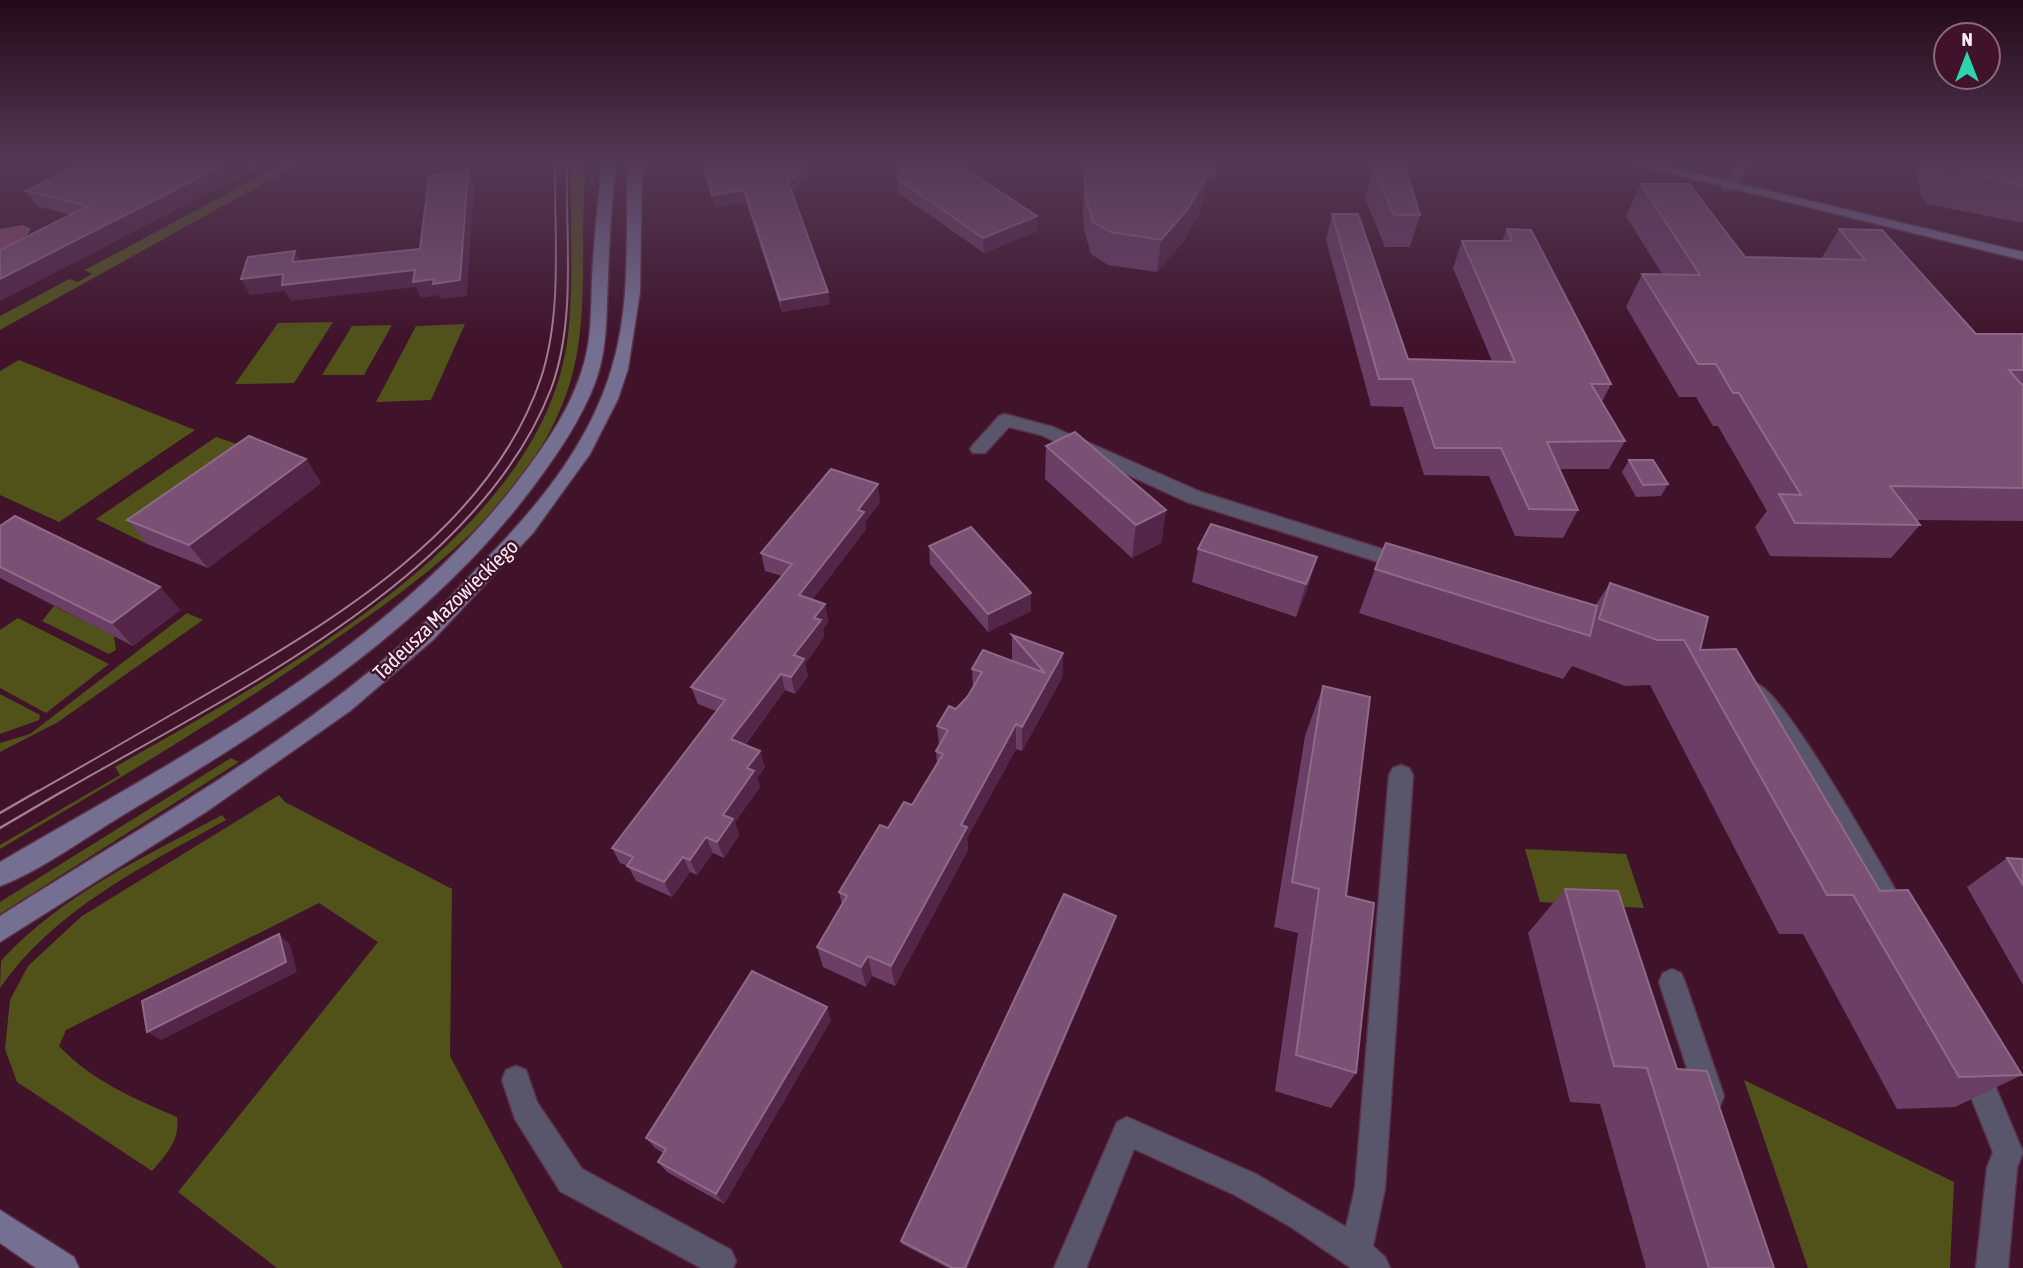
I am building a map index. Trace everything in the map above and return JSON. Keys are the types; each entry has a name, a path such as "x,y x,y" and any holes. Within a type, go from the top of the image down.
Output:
{"street":[{"name":"Tadeusza Mazowieckiego","path":"0,875 175,770 307,685 428,592 481,540 525,489 564,429 594,358 604,221"},
{"name":"Tadeusza Mazowieckiego","path":"1,931 211,798 322,719 399,659 536,520 577,463 598,426 621,366 632,322 634,221"},
{"path":"1874,221 2023,256"},
{"path":"979,449 1005,420 1047,431 1194,497 1433,572"},
{"path":"1742,681 1766,701 1792,739 1910,937"},
{"path":"1365,1260 1401,775"},
{"path":"1672,982 1720,1125"},
{"path":"1963,1043 2015,1155 2002,1168 1992,1268"},
{"path":"516,1080 525,1110 571,1180 719,1261 717,1268"},
{"path":"1069,1268 1127,1132 1215,1168 1315,1223 1365,1260"},
{"path":"0,1225 63,1268"}],"shaded area":[{"path":"176,221 196,221 0,330 0,316 69,279 78,282 92,274 85,270"},
{"path":"571,221 584,221 582,314 573,374 563,403 543,444 517,482 454,550 380,608 230,710 0,849 0,845 120,775 115,767 311,651 378,604 440,552 494,495 536,434 562,368 567,345 571,294"},
{"path":"23,225 31,229 25,238 0,251 0,229"},
{"path":"333,322 294,383 235,384 278,323"},
{"path":"465,324 431,400 376,402 416,326"},
{"path":"392,325 364,375 322,375 352,326"},
{"path":"19,360 195,430 59,522 0,495 0,371"},
{"path":"216,437 266,454 265,459 147,544 96,519"},
{"path":"54,606 114,636 116,650 109,654 42,621"},
{"path":"187,613 203,620 58,722 0,752 0,743 30,734"},
{"path":"18,618 109,664 46,713 0,688 0,630"},
{"path":"0,694 40,715 39,720 0,734"},
{"path":"231,758 239,762 0,914 0,902"},
{"path":"279,795 285,802 452,889 450,1056 563,1268 277,1268 178,1192 378,942 319,903 66,1030 59,1046 85,1069 129,1095 177,1117 174,1140 152,1171 17,1082 5,1049 10,1000 28,966 82,916"},
{"path":"222,815 226,820 133,873 74,912 22,960 0,988 1,961 50,916 133,862"},
{"path":"1525,849 1626,854 1644,908 1540,902"},
{"path":"1744,1080 1954,1182 1950,1268 1808,1268"}],"building":[{"path":"58,221 113,221 0,279 0,250"},
{"path":"423,221 464,221 460,280 433,284 434,279 413,282 415,270 282,285 283,274 241,279 248,257 295,251 292,262 420,249"},
{"path":"754,221 802,221 828,292 780,300"},
{"path":"959,221 1024,221 983,238"},
{"path":"1177,221 1161,240 1111,232 1093,222"},
{"path":"1334,221 1360,221 1408,359 1515,362 1462,241 1512,241 1507,229 1531,230 1611,384 1591,384 1625,441 1547,442 1578,510 1529,509 1501,448 1435,448 1412,379 1379,379"},
{"path":"1665,221 1718,221 1745,257 1865,260 1839,229 1882,230 1976,334 2023,334 2023,370 2009,370 2023,386 2023,488 1890,486 1920,525 1795,523 1779,494 1801,495 1739,393 1733,393 1716,364 1698,364 1642,274 1700,275"},
{"path":"1075,432 1166,510 1136,525 1046,446"},
{"path":"249,436 306,459 189,545 127,520"},
{"path":"1629,460 1653,460 1668,484 1643,485"},
{"path":"831,469 878,484 858,510 864,512 799,595 825,604 814,618 821,620 794,655 804,659 791,677 781,674 731,739 760,751 747,768 754,771 723,815 733,819 717,842 706,837 690,860 683,857 664,882 627,866 633,857 612,848 725,700 691,687 792,564 761,553"},
{"path":"15,516 160,587 112,623 0,567 0,526"},
{"path":"1211,524 1317,557 1306,584 1198,549"},
{"path":"971,527 1031,593 988,614 929,546"},
{"path":"1386,543 1597,606 1590,636 1375,569"},
{"path":"1610,583 1708,617 1700,650 1736,649 1880,891 1908,890 2022,1075 1959,1077 1853,895 1827,895 1684,640 1657,640 1599,619"},
{"path":"1012,635 1063,653 1022,727 1016,724 961,825 967,827 891,966 868,956 861,967 817,947 847,896 839,892 880,825 888,828 904,802 912,805 943,754 936,751 948,730 937,726 949,706 956,709 968,696 982,672 972,669 983,650 1045,673"},
{"path":"1323,686 1370,697 1346,896 1374,903 1356,1073 1296,1055 1319,889 1292,882"},
{"path":"2007,858 2023,859 2023,885"},
{"path":"1565,889 1618,891 1677,1069 1707,1071 1774,1268 1709,1268 1647,1068 1614,1066"},
{"path":"1064,894 1116,916 965,1268 953,1268 901,1241"},
{"path":"279,934 286,962 147,1032 142,1001"},
{"path":"752,971 827,1007 716,1194 658,1162 666,1149 646,1138"}],"tram line":[{"path":"35,793 301,637 352,603 400,566 445,526 485,481 517,432 541,378 548,352 555,299 556,221"},
{"path":"60,793 197,716 341,626 408,575 467,519 516,457 551,389 559,362 567,306 568,221"},
{"path":"0,813 38,791"},
{"path":"0,828 63,791"}]}
